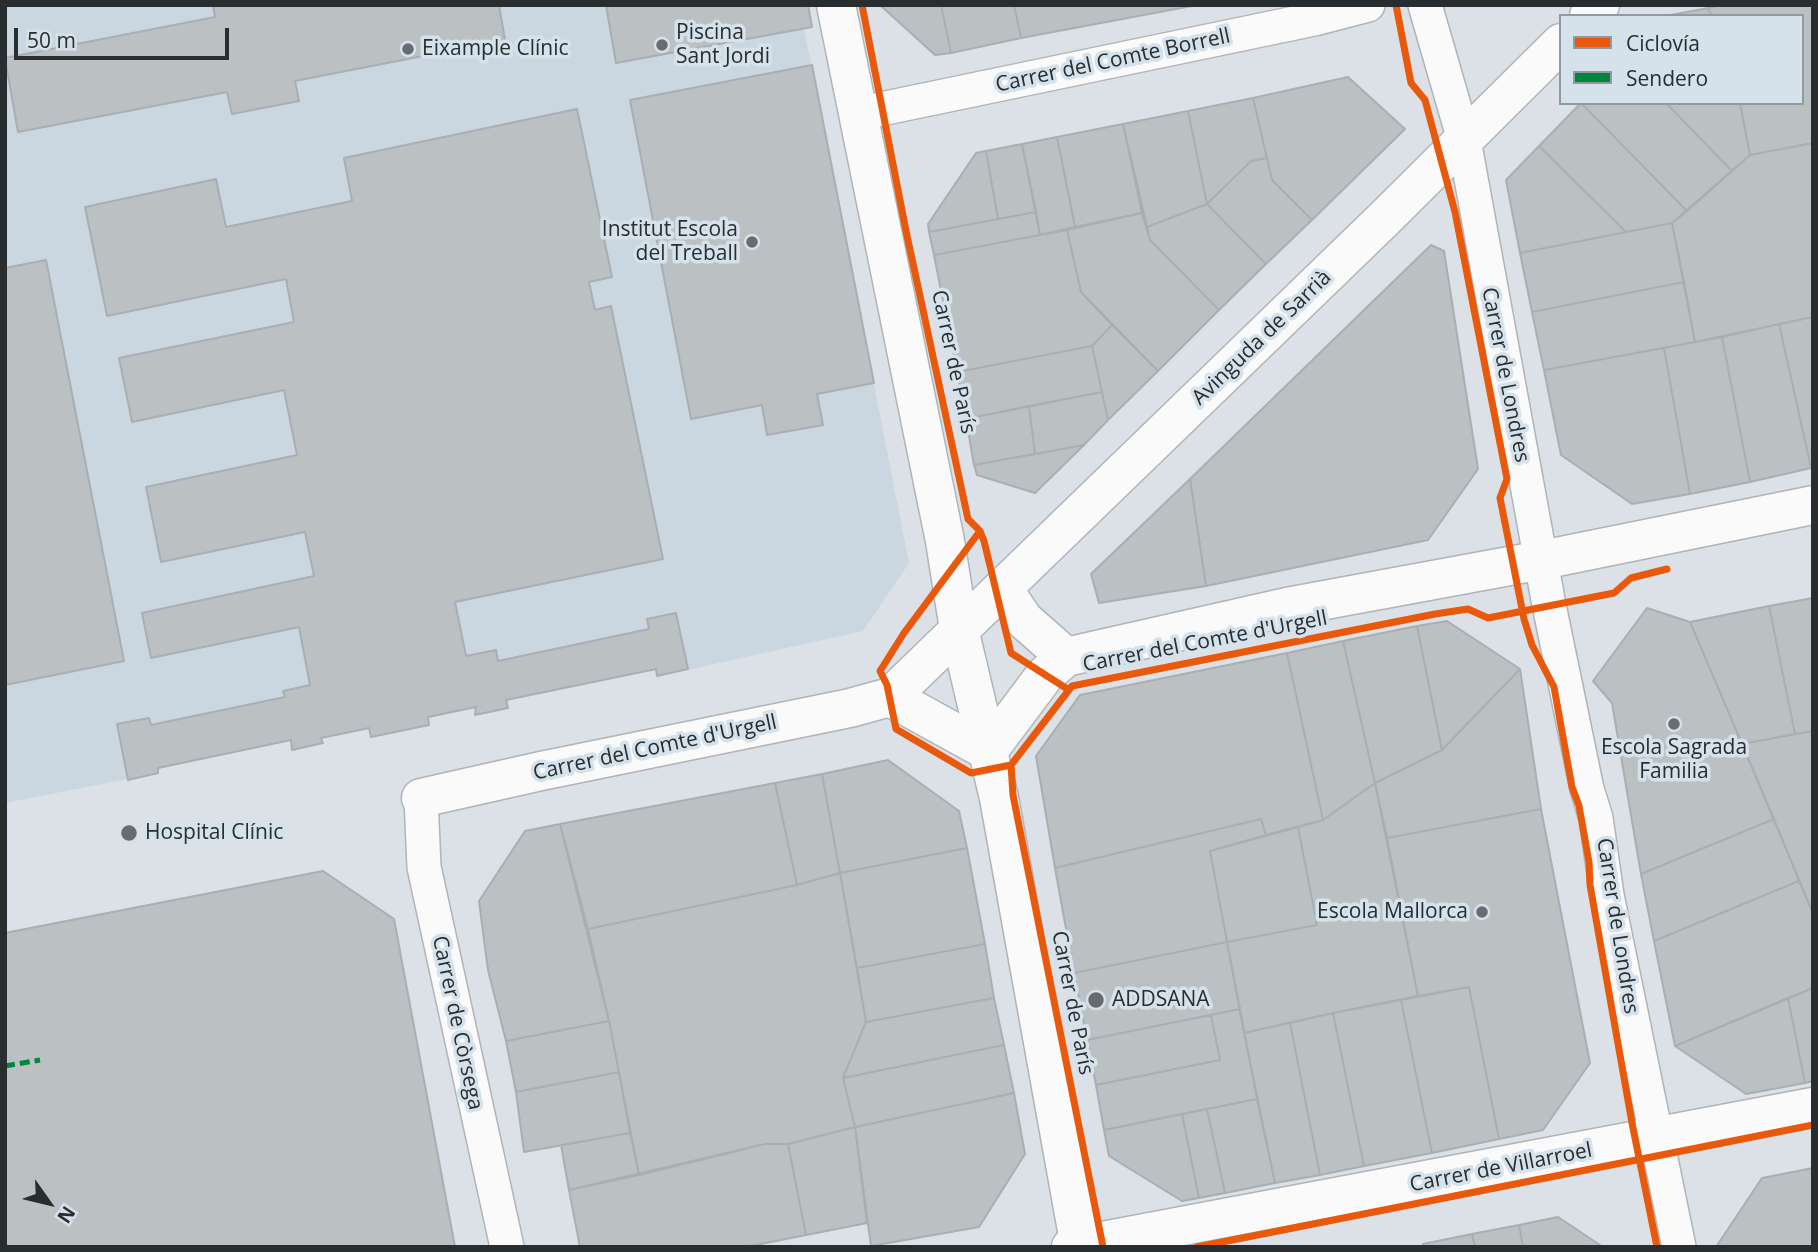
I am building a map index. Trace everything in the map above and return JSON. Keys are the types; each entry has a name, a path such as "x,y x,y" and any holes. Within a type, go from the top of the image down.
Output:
{"main road":[{"name":"Carrer de París","path":"836,5 945,541 958,629 999,798 1077,1246"},
{"name":"Avinguda de Sarrià","path":"958,629 1003,589 1559,45"},
{"name":"Carrer del Comte d'Urgell","path":"1066,657 1287,607 1542,560 1813,505"},
{"path":"890,697 988,751 1045,675 1066,657 1024,620 1003,589"},
{"name":"Carrer del Comte d'Urgell","path":"421,798 581,762 850,708 890,697 958,629"},
{"name":"Carrer de Villarroel","path":"1077,1246 1813,1107"}],"street":[{"name":"Carrer del Comte Borrell","path":"857,114 1314,19 1368,5"},
{"name":"Carrer de Londres","path":"1425,5 1464,140 1542,560 1587,789 1605,864 1607,895 1679,1247"},
{"name":"Carrer de Còrsega","path":"421,798 426,878 507,1247"}],"shaded area":[{"path":"5,5 808,5 812,27 804,28 909,563 863,631 687,670 657,675 656,670 507,700 508,708 475,715 475,708 428,717 429,725 371,737 369,728 322,737 323,743 292,750 290,740 158,767 158,773 5,803"}],"building":[{"path":"213,5 499,5 505,40 295,81 299,101 232,114 227,92 18,132 5,58 215,17"},
{"name":"Piscina Sant Jordi","path":"606,5 808,5 812,27 616,63"},
{"path":"880,5 941,5 951,53 935,55"},
{"path":"941,5 1014,5 1021,38 951,53"},
{"path":"1014,5 1197,5 1021,38"},
{"path":"1721,5 1813,5 1813,143 1750,155 1740,105 1804,105 1804,14 1711,14 1708,8"},
{"path":"1708,8 1711,14 1676,14"},
{"name":"Institut Escola del Treball","path":"812,65 874,383 817,394 823,425 767,435 762,405 691,419 630,100"},
{"path":"1348,77 1405,129 1312,220 1272,180 1253,98"},
{"path":"1253,98 1267,158 1251,161 1207,204 1188,111"},
{"path":"1579,105 1583,105 1687,211 1672,223 1626,232 1539,146"},
{"path":"1583,105 1668,105 1732,171 1687,211"},
{"path":"1668,105 1740,105 1750,155 1732,171"},
{"path":"577,109 612,277 589,282 595,310 611,306 663,559 455,602 466,656 496,650 498,661 649,629 647,619 676,613 688,669 657,676 656,669 506,700 508,708 475,715 476,707 428,717 429,725 371,737 369,728 321,738 323,743 292,750 291,740 158,768 158,773 128,780 117,724 149,718 151,725 285,697 283,691 310,685 299,627 151,658 142,613 314,576 305,532 161,562 146,487 297,455 284,390 132,422 119,358 294,322 286,279 107,316 85,207 216,179 226,227 352,201 344,158"},
{"path":"1188,111 1207,204 1147,227 1123,124"},
{"path":"1123,124 1142,213 1075,227 1057,137"},
{"path":"1057,137 1075,227 1040,235 1022,144"},
{"path":"1813,143 1813,317 1695,342 1672,223 1750,155"},
{"path":"1022,144 1036,212 998,219 986,151"},
{"path":"1539,146 1626,232 1520,253 1506,180"},
{"path":"986,151 998,219 929,232 928,224 976,153"},
{"path":"1267,158 1272,180 1312,220 1266,264 1207,204 1251,161"},
{"path":"1207,204 1266,264 1219,310 1150,240 1147,227"},
{"path":"1036,212 1040,235 934,255 929,232"},
{"path":"1142,213 1150,240 1219,310 1158,371 1081,292 1067,230"},
{"path":"1672,223 1684,282 1532,312 1520,253"},
{"path":"1067,230 1081,292 1112,325 1092,346 957,372 934,255"},
{"path":"1431,245 1444,251 1478,469 1428,540 1206,586 1190,479"},
{"path":"46,260 124,661 5,685 5,268"},
{"path":"1684,282 1695,342 1544,370 1532,312"},
{"path":"1813,317 1813,468 1811,468 1779,324"},
{"path":"1779,324 1811,468 1750,482 1722,337"},
{"path":"1112,325 1158,371 1108,420 1092,346"},
{"path":"1722,337 1750,482 1690,494 1664,348"},
{"path":"1092,346 1102,392 966,419 957,372"},
{"path":"1664,348 1690,494 1632,504 1561,455 1544,370"},
{"path":"1102,392 1108,420 1084,445 1035,454 1029,406"},
{"path":"1029,406 1035,454 974,465 966,419"},
{"path":"1084,445 1035,493 977,475 974,465"},
{"path":"1190,479 1206,586 1099,603 1091,574"},
{"path":"1813,598 1813,731 1795,734 1769,606"},
{"path":"1769,606 1795,734 1742,744 1690,622"},
{"name":"Escola Sagrada Familia","path":"1647,608 1690,622 1774,819 1641,874 1612,703 1593,681"},
{"path":"1447,621 1520,669 1442,750 1417,626"},
{"path":"1417,626 1442,750 1375,783 1343,641"},
{"path":"1343,641 1375,783 1323,820 1287,653"},
{"path":"1287,653 1323,820 1266,835 1261,819 1055,868 1036,756 1080,695"},
{"path":"1520,669 1541,809 1387,838 1375,783 1442,750"},
{"path":"1813,731 1813,913 1742,744"},
{"path":"888,760 959,811 967,848 840,873 822,774"},
{"path":"822,774 840,873 797,885 775,783"},
{"path":"775,783 797,885 588,929 560,824"},
{"path":"1375,783 1418,996 1244,1033 1227,942 1317,925 1298,827 1323,820"},
{"name":"Escola Mallorca","path":"1541,809 1590,1063 1543,1130 1499,1139 1469,987 1418,996 1387,838"},
{"path":"1261,819 1266,835 1210,851 1227,942 1074,973 1055,868"},
{"path":"1774,819 1799,881 1654,941 1641,874"},
{"path":"560,824 609,1021 506,1041 488,970 479,901 525,831"},
{"path":"1298,827 1317,925 1227,942 1210,851"},
{"path":"967,848 985,944 857,968 840,873"},
{"path":"323,871 394,919 455,1247 5,1247 5,933"},
{"path":"840,873 866,1022 843,1078 855,1127 788,1144 765,1144 639,1175 588,929 797,885"},
{"path":"1799,881 1813,913 1813,988 1675,1046 1654,941"},
{"path":"1227,942 1240,1009 1087,1040 1074,973"},
{"path":"985,944 994,998 866,1022 857,968"},
{"path":"1469,987 1499,1139 1432,1153 1401,1000"},
{"path":"1813,988 1813,1081 1805,1083 1788,998"},
{"path":"994,998 1004,1045 843,1078 866,1022"},
{"path":"1788,998 1805,1083 1746,1094 1675,1046"},
{"path":"1401,1000 1432,1153 1364,1166 1333,1013"},
{"path":"1240,1009 1257,1099 1104,1130 1096,1085 1220,1060 1211,1015"},
{"path":"1333,1013 1364,1166 1320,1175 1290,1023"},
{"path":"1211,1015 1220,1060 1096,1085 1087,1040"},
{"path":"609,1021 619,1072 516,1092 506,1041"},
{"path":"1290,1023 1320,1175 1275,1183 1244,1033"},
{"path":"1004,1045 1014,1093 855,1127 843,1078"},
{"path":"619,1072 630,1133 524,1152 516,1092"},
{"path":"1014,1093 1025,1154 979,1227 871,1246 855,1127"},
{"path":"1257,1099 1275,1183 1225,1193 1207,1109"},
{"path":"1207,1109 1225,1193 1199,1198 1182,1114"},
{"path":"1182,1114 1199,1198 1182,1201 1109,1156 1104,1130"},
{"path":"855,1127 867,1223 806,1235 788,1144"},
{"path":"630,1133 639,1175 569,1190 561,1145"},
{"path":"765,1144 788,1144 806,1235 746,1247 580,1247 569,1190"},
{"path":"1813,1168 1813,1247 1716,1247 1762,1178"},
{"path":"1558,1217 1603,1247 1523,1247 1519,1225"},
{"path":"1519,1225 1523,1247 1475,1247 1472,1234"},
{"path":"1472,1234 1475,1247 1423,1247 1423,1244"}],"marked path":[{"path":"5,1066 40,1060"}],"cycle path":[{"path":"862,5 906,231 968,519 980,531 984,541 1011,653 1069,690"},
{"path":"1396,5 1411,83 1425,100 1455,212 1507,479 1500,498 1524,619 1532,645 1554,687 1572,787 1579,806 1589,862 1590,885 1632,1123 1657,1247"},
{"path":"980,531 904,633 880,671 887,685 896,729 971,773 1011,765 1072,686 1435,614 1468,609 1488,618 1614,593 1631,578 1667,569"},
{"path":"1011,765 1013,795 1103,1247"},
{"path":"1197,1247 1813,1125"}],"place":[{"name":"Piscina Sant Jordi","path":"662,45"},
{"name":"Eixample Clínic","path":"408,49"},
{"name":"Institut Escola del Treball","path":"752,242"},
{"name":"Escola Sagrada Familia","path":"1674,724"},
{"name":"Hospital Clínic","path":"129,833"},
{"name":"Escola Mallorca","path":"1482,912"},
{"name":"ADDSANA","path":"1096,1000"}]}
